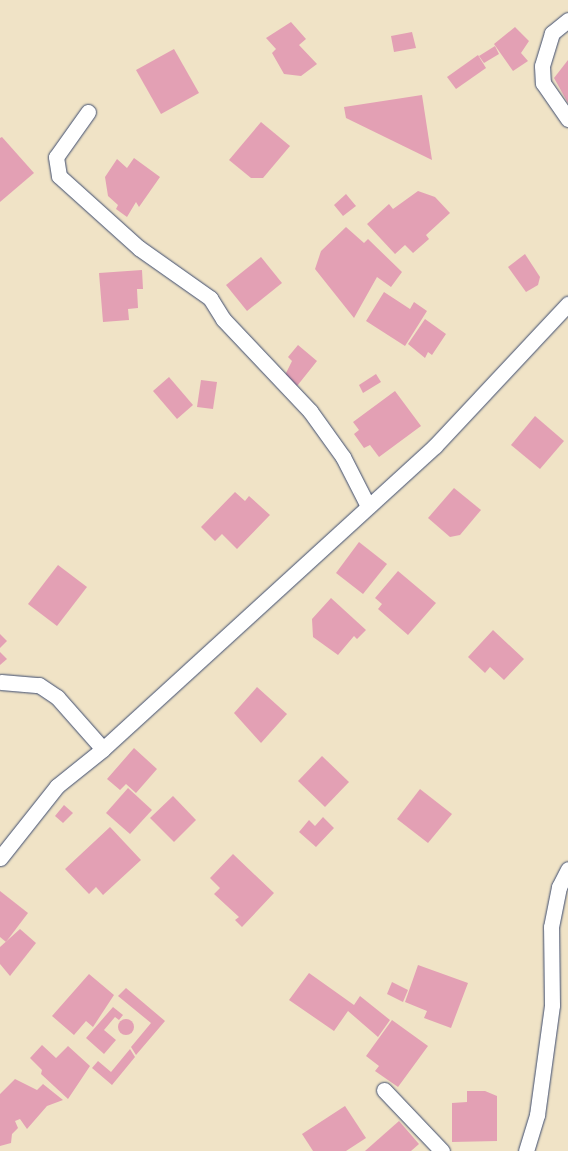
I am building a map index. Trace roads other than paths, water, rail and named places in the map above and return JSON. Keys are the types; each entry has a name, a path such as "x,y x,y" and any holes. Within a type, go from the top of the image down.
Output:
{"street":[{"path":"568,20 558,24 545,49 542,83 568,119"},
{"path":"88,112 56,157 59,176 139,248 210,298 223,319 310,411 343,457 368,506"},
{"path":"0,858 56,786 103,749 435,446 568,304"},
{"path":"1,682 40,685 57,697 103,749"},
{"path":"526,1151 537,1115 552,1005 551,926 559,886 568,869"},
{"path":"384,1090 442,1151"}]}
